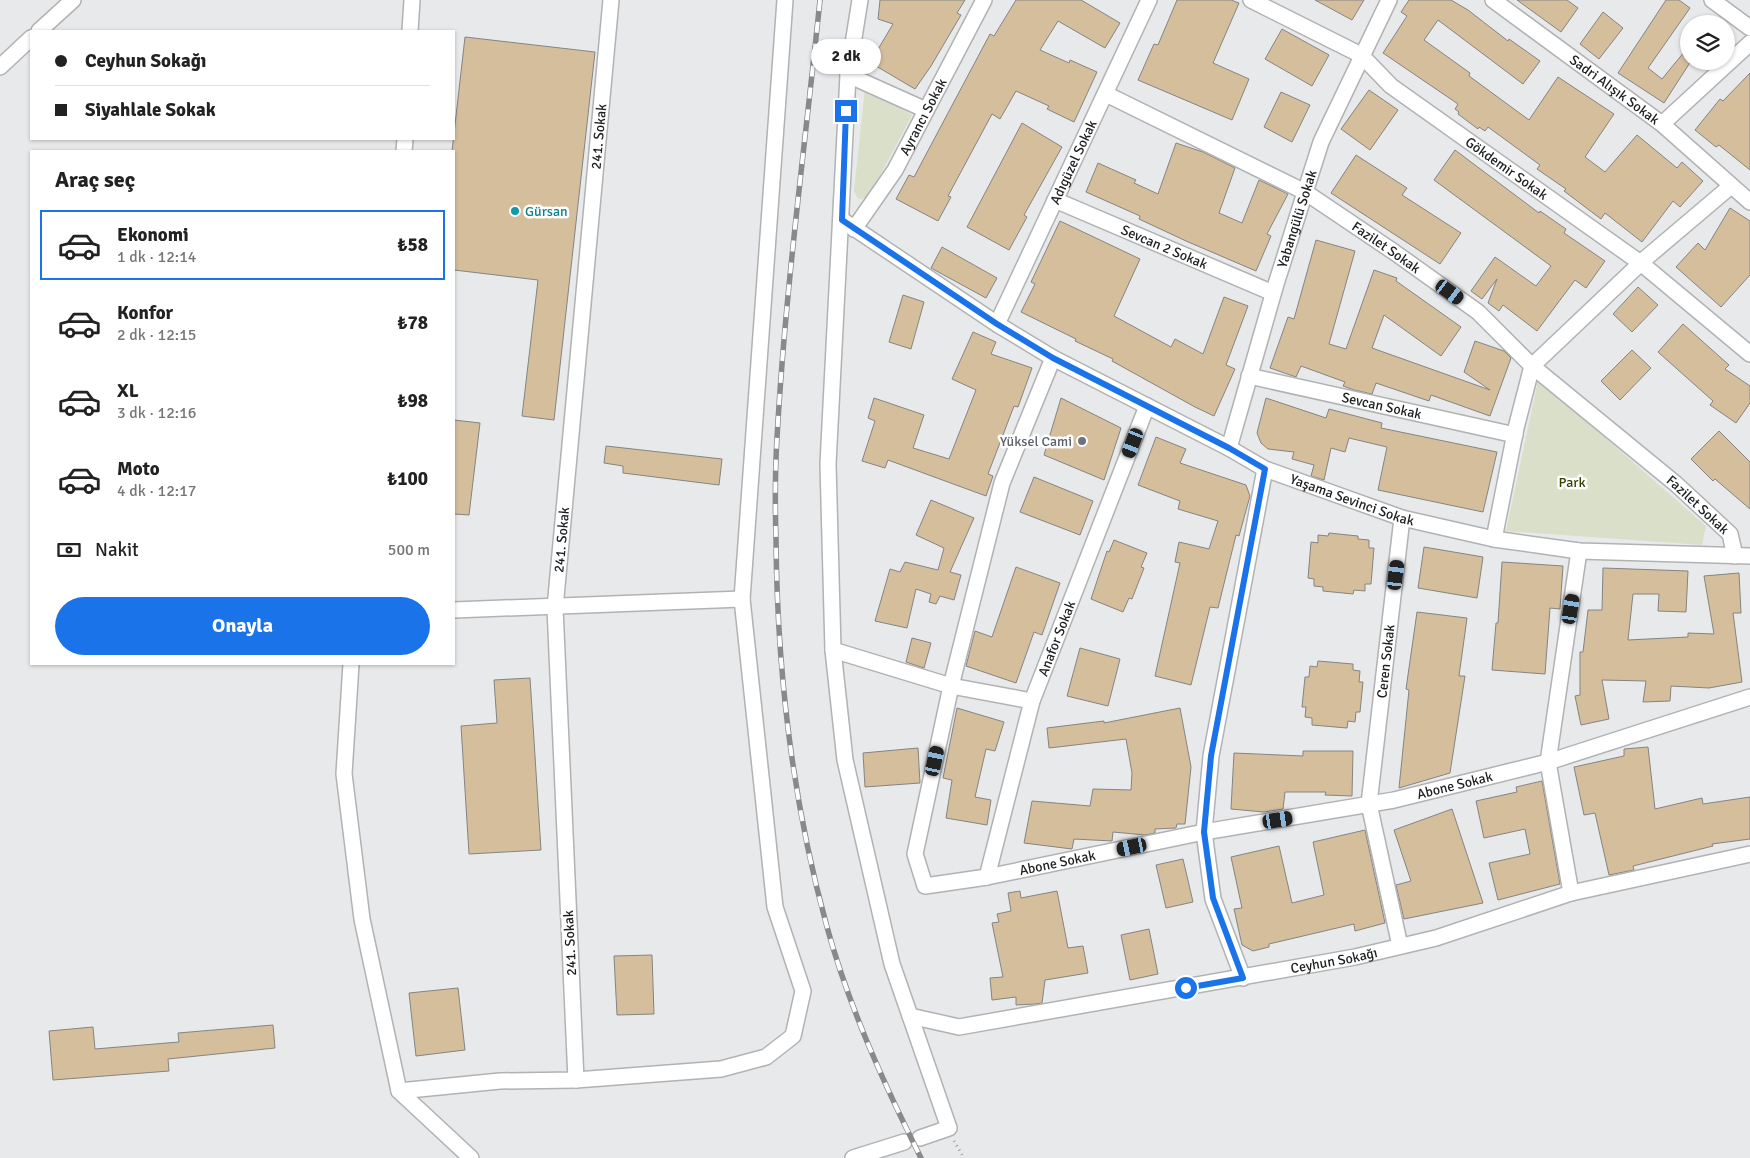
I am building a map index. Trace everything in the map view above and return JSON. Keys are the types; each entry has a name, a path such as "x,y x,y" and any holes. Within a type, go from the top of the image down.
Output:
{"street":[{"path":"40,30 73,0"},
{"path":"410,30 412,0"},
{"name":"241. Sokak","path":"576,1080 555,608 611,0"},
{"path":"399,1091 500,1081 576,1080 721,1069 766,1057 793,1036 803,991 775,907 742,599 785,0"},
{"path":"860,0 848,75 848,225 828,464 834,650 845,760 892,964 949,1128 920,1138"},
{"name":"Ayrancı Sokak","path":"848,225 895,170 984,0"},
{"name":"Gökdemir Sokak","path":"1251,0 1361,55 1391,86 1642,264 1750,354"},
{"name":"Yabangülü Sokak","path":"1229,448 1273,293 1321,142 1389,0"},
{"name":"Sadri Alışık Sokak","path":"1493,0 1662,124 1750,202"},
{"path":"1712,0 1750,28"},
{"name":"Adıgüzel Sokak","path":"997,324 1106,94 1145,2"},
{"path":"0,66 30,39"},
{"path":"1662,124 1750,43"},
{"path":"848,75 926,110"},
{"name":"Fazilet Sokak","path":"1106,94 1305,192 1478,312 1532,366 1676,484 1730,534 1742,556"},
{"path":"1494,539 1515,435 1532,366 1642,264 1731,186"},
{"name":"Sevcan 2 Sokak","path":"1055,200 1273,293"},
{"name":"Yaşama Sevinci Sokak","path":"848,225 997,324 1053,358 1229,448 1265,469 1402,518 1494,539 1579,551 1742,556"},
{"name":"Abone Sokak","path":"1053,358 1002,483 951,686 915,854 925,886 987,877 1204,832 1394,800 1548,762 1750,697"},
{"name":"Sevcan Sokak","path":"1249,376 1515,435"},
{"name":"Anafor Sokak","path":"987,877 1032,701 1147,406"},
{"path":"1243,978 1213,898 1204,832 1211,756 1265,469"},
{"name":"Ceren Sokak","path":"1400,946 1370,804 1402,518"},
{"path":"1571,894 1548,762 1579,551"},
{"path":"455,610 555,608 742,599"},
{"path":"834,650 951,686 1032,701"},
{"path":"351,665 344,774 362,919 399,1091 471,1158"},
{"name":"Ceyhun Sokağı","path":"910,1016 959,1027 1243,978 1436,938 1571,894 1750,854"},
{"path":"853,1158 904,1142"}],"path":[{"path":"949,1128 955,1144 964,1158"}],"green space":[{"path":"865,89 912,115 875,185 866,198 858,199 854,191"},
{"name":"Park","path":"1539,376 1587,422 1706,526 1702,545 1506,531"}],"building":[{"path":"880,0 965,0 957,13 961,15 915,89 876,66 877,51 893,24 878,19"},
{"path":"1016,0 1081,0 1120,23 1105,48 1058,21 1040,50 1069,63 1070,60 1097,72 1074,122 1047,109 1049,106 1016,91 1000,119 992,114 948,196 951,197 938,221 896,199 909,175 914,177 990,34 994,36"},
{"path":"1177,0 1231,0 1239,3 1213,63 1249,79 1232,120 1138,80 1154,44 1158,45"},
{"path":"1315,0 1364,0 1352,20"},
{"path":"1409,0 1451,0 1468,10 1508,41 1509,39 1540,61 1523,84 1438,20 1424,40 1470,73 1469,76 1529,120 1558,77 1614,114 1585,157 1605,172 1637,135 1677,168 1682,162 1703,181 1680,207 1673,201 1642,242 1605,213 1601,219 1564,191 1566,189 1537,169 1540,165 1488,127 1485,131 1479,127 1478,129 1458,114 1459,112 1455,109 1458,104 1383,53 1407,16 1401,12"},
{"path":"1517,0 1567,0 1578,8 1561,32"},
{"path":"1666,0 1679,0 1690,8 1685,15 1680,15 1680,22 1648,68 1662,79 1680,57 1680,70 1685,70 1664,103 1618,73"},
{"path":"1603,12 1623,28 1599,59 1580,44"},
{"path":"1282,29 1329,55 1312,86 1265,59"},
{"name":"Gürsan","path":"465,37 595,52 554,420 522,416 538,280 455,270 455,150 452,150 453,140 455,140"},
{"path":"1750,73 1750,170 1719,145 1716,147 1695,130 1720,99 1723,101"},
{"path":"1369,90 1398,110 1370,150 1341,129"},
{"path":"1281,92 1310,105 1292,142 1264,127"},
{"path":"1022,123 1062,147 1024,215 1027,217 1009,250 967,227"},
{"path":"1176,143 1203,152 1235,168 1219,213 1242,223 1259,180 1288,194 1267,234 1271,236 1256,271 1186,241 1139,219 1140,216 1086,192 1098,163 1136,180 1134,183 1158,194"},
{"path":"1455,150 1539,213 1540,211 1566,229 1564,233 1605,261 1586,288 1575,280 1537,331 1503,305 1499,311 1488,303 1497,279 1482,299 1471,291 1495,257 1536,286 1551,266 1434,180"},
{"path":"1356,155 1407,188 1402,195 1461,233 1440,264 1331,193"},
{"path":"1730,208 1750,221 1750,275 1721,307 1676,267 1698,243 1705,250"},
{"path":"1060,221 1140,259 1114,316 1171,347 1175,339 1203,354 1224,297 1248,306 1226,365 1235,369 1214,416 1112,361 1113,359 1075,341 1076,339 1021,312 1035,284 1031,282"},
{"path":"1316,240 1355,251 1329,344 1346,349 1374,270 1397,278 1396,281 1461,327 1441,356 1384,315 1372,348 1490,390 1464,372 1475,341 1504,351 1511,358 1490,416 1431,395 1429,401 1376,383 1372,394 1354,390 1343,386 1345,382 1301,366 1296,377 1270,368 1288,317 1294,319"},
{"path":"942,247 997,278 986,298 931,268"},
{"path":"1638,287 1658,305 1632,332 1613,314"},
{"path":"903,295 924,302 911,349 889,342"},
{"path":"1683,324 1729,365 1725,369 1750,386 1750,403 1736,423 1710,405 1713,401 1658,352"},
{"path":"973,332 996,342 991,354 1032,368 1018,407 1014,406 988,474 993,476 986,496 888,460 885,468 862,461 875,421 868,418 874,398 924,415 913,448 949,459 976,390 952,379"},
{"path":"1632,350 1651,368 1620,400 1601,381"},
{"name":"Yüksel Cami","path":"1061,398 1121,428 1104,480 1044,455"},
{"path":"1266,398 1326,418 1329,409 1382,423 1381,428 1497,452 1483,512 1378,490 1387,447 1349,438 1345,452 1331,448 1324,480 1311,476 1314,465 1292,459 1294,452 1268,449 1261,443 1257,433"},
{"path":"455,420 480,423 469,515 455,514"},
{"path":"1719,431 1750,462 1750,509 1715,479 1713,481 1691,459"},
{"path":"1156,437 1186,449 1180,463 1246,485 1250,496 1239,536 1236,535 1218,608 1210,607 1191,685 1155,676 1180,563 1175,562 1179,542 1209,549 1218,521 1178,509 1180,501 1138,485"},
{"path":"606,446 722,459 719,485 623,473 623,466 604,463"},
{"path":"1034,477 1093,501 1080,535 1020,512"},
{"path":"931,500 974,518 950,572 961,575 954,600 940,596 936,604 929,602 931,594 916,589 907,628 875,621 890,569 900,572 905,562 938,570 944,548 916,535"},
{"path":"1329,533 1358,536 1358,539 1369,540 1369,548 1374,548 1371,584 1365,584 1365,591 1354,590 1353,594 1323,591 1323,587 1314,586 1314,579 1308,578 1311,542 1318,543 1318,535 1328,536"},
{"path":"1114,540 1147,553 1141,567 1144,568 1132,599 1129,598 1123,612 1091,599 1107,551 1109,552"},
{"path":"1424,547 1483,557 1477,598 1418,588"},
{"path":"1502,562 1563,566 1560,609 1550,608 1545,674 1492,670 1496,623 1498,623"},
{"path":"1016,567 1060,583 1042,635 1034,632 1016,683 966,666 975,631 992,637"},
{"path":"1603,568 1688,571 1686,612 1658,611 1659,594 1633,594 1628,640 1688,637 1688,633 1714,634 1704,576 1739,573 1741,613 1733,613 1742,682 1709,688 1671,686 1670,701 1643,702 1646,681 1602,680 1609,719 1581,725 1575,696 1580,695 1580,652 1583,652 1588,610 1602,610"},
{"path":"1417,612 1467,618 1459,676 1465,676 1450,773 1399,788 1409,690 1406,689"},
{"path":"912,638 931,643 924,668 906,662"},
{"path":"1080,648 1120,659 1108,706 1067,696"},
{"path":"1318,661 1353,664 1353,670 1360,671 1359,682 1363,682 1360,712 1356,712 1355,722 1348,721 1347,728 1312,725 1312,718 1305,717 1306,707 1302,707 1305,677 1309,677 1310,666 1317,667"},
{"path":"530,678 541,850 469,854 461,726 497,723 494,680"},
{"path":"957,708 1004,722 995,751 986,749 975,797 991,800 987,825 946,818 952,780 943,778"},
{"path":"1180,708 1191,767 1185,824 1177,824 1176,828 1155,829 1155,833 1145,835 1113,832 1112,841 1074,839 1072,849 1024,843 1032,801 1090,806 1093,789 1131,790 1132,773 1126,739 1049,748 1047,728 1104,721 1104,723"},
{"path":"1648,747 1655,809 1702,798 1703,804 1750,797 1750,839 1712,844 1713,846 1633,866 1634,870 1609,875 1595,813 1584,815 1574,767 1624,756 1624,749"},
{"path":"918,748 920,783 865,787 863,753"},
{"path":"1303,751 1353,751 1352,796 1325,795 1326,792 1285,792 1283,809 1264,812 1231,809 1234,753 1303,756"},
{"path":"1542,781 1560,884 1498,900 1489,863 1530,854 1525,829 1484,838 1476,801 1517,792 1516,787"},
{"path":"1452,809 1483,903 1404,919 1396,885 1411,881 1394,830"},
{"path":"1365,830 1385,923 1355,931 1354,924 1269,944 1269,947 1253,951 1242,945 1234,909 1242,908 1231,857 1279,846 1292,903 1324,895 1313,842"},
{"path":"1183,859 1193,902 1166,908 1156,865"},
{"path":"1020,891 1021,898 1057,891 1068,948 1083,946 1088,973 1045,980 1042,1003 1016,1005 1016,997 992,1000 990,978 1003,977 992,923 999,922 997,914 1011,911 1008,893"},
{"path":"1149,929 1158,974 1130,980 1121,935"},
{"path":"652,955 654,1014 617,1015 614,956"},
{"path":"458,988 465,1050 416,1056 409,993"},
{"path":"273,1025 275,1048 168,1059 169,1071 53,1080 49,1031 93,1027 95,1049 179,1042 178,1033"}],"railway":[{"path":"820,0 790,274 777,438 775,501 777,588 783,686 804,831 827,927 868,1045 921,1158"}],"place":[{"name":"Gürsan","path":"515,211"},
{"name":"Yüksel Cami","path":"1082,441"}],"route":[{"path":"846,111 842,220 997,324 1053,358 1229,448 1265,469 1211,756 1204,832 1213,898 1243,978 1186,988"}]}
